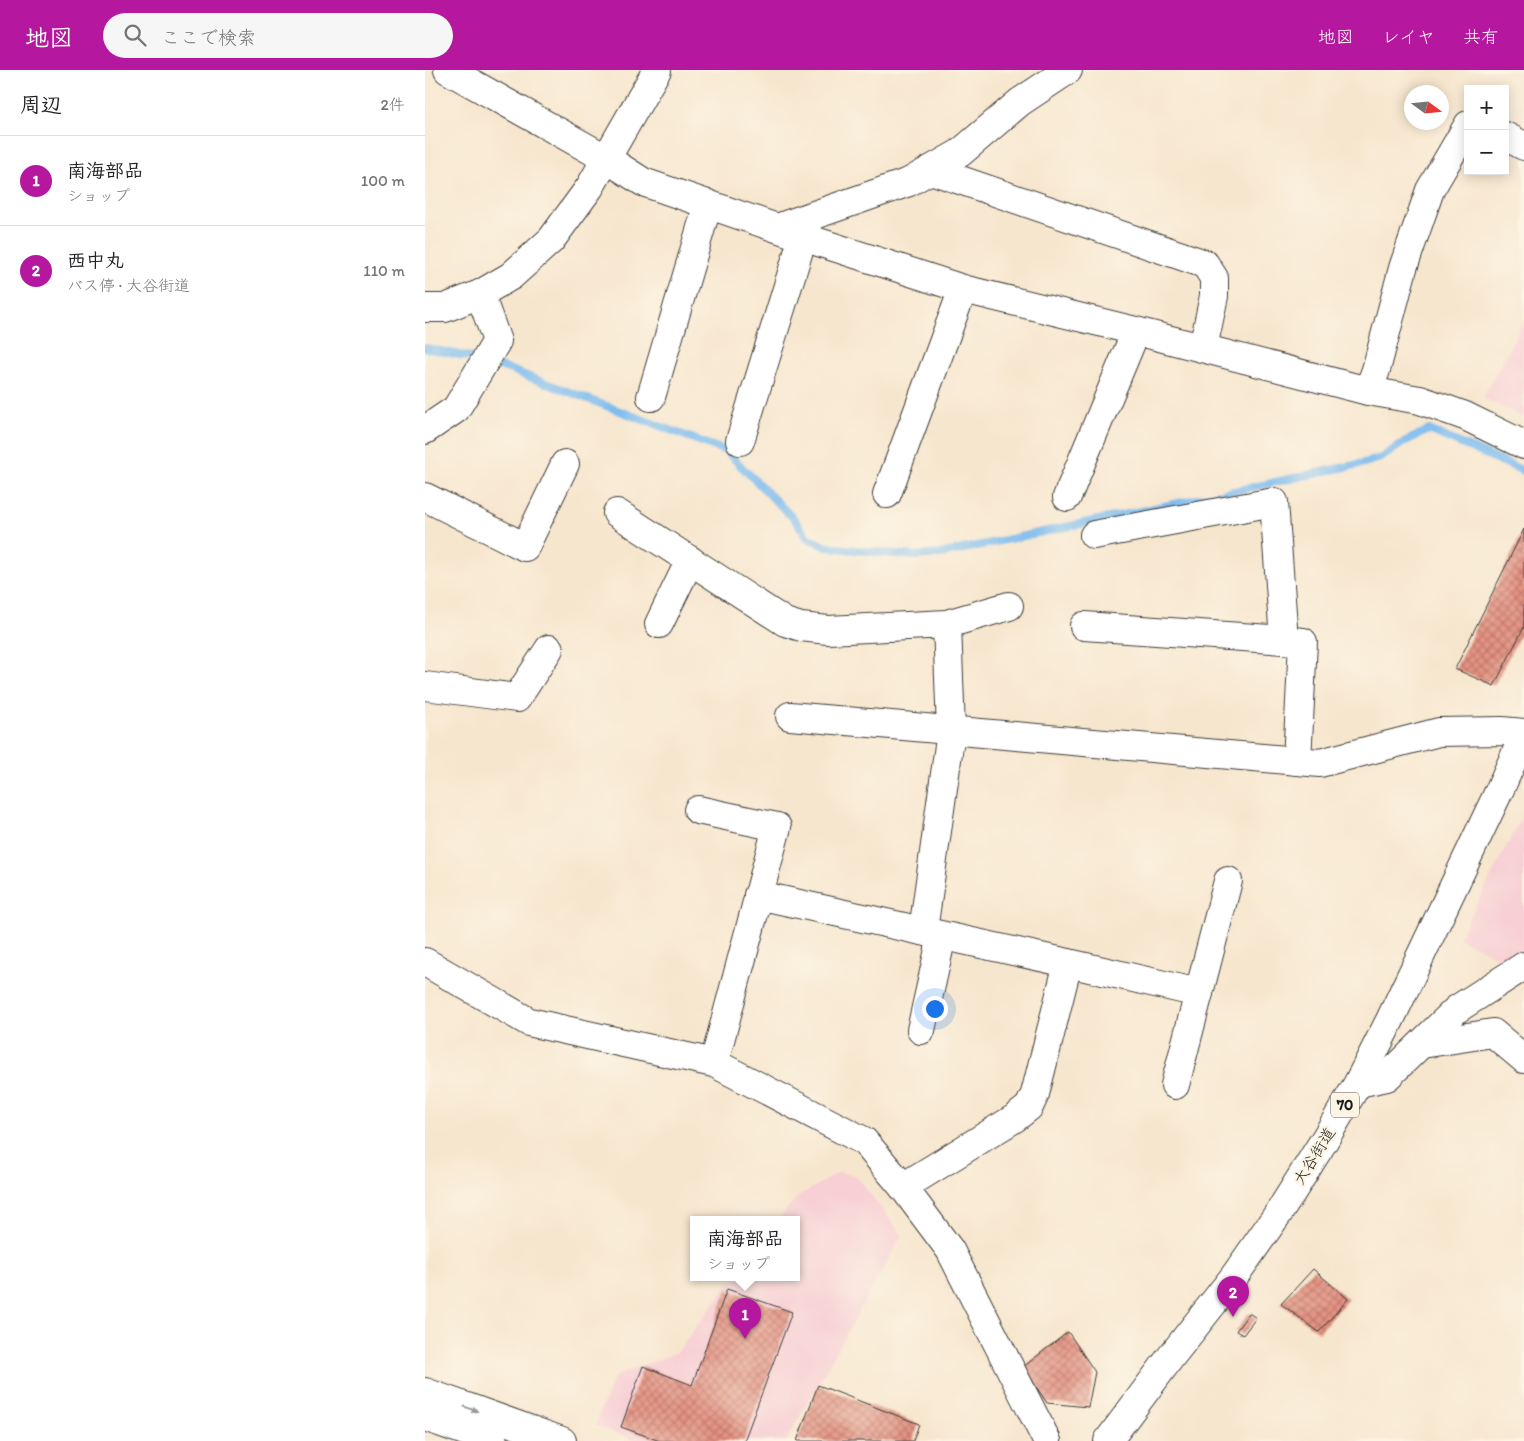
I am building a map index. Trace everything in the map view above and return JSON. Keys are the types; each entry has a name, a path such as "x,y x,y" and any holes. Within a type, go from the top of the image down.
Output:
{"street":[{"path":"448,70 607,159 643,182 963,289 1136,331 1368,391 1420,400 1465,416 1524,445"},
{"path":"425,308 445,308 480,294 511,276 551,240 590,187 657,70"},
{"path":"777,228 909,182 960,153 1020,102 1068,70"},
{"path":"1368,391 1376,370 1403,268 1430,190 1465,130"},
{"path":"1509,138 1524,146"},
{"path":"931,170 1205,264 1214,278 1214,296 1203,348"},
{"path":"651,397 708,204"},
{"path":"740,441 803,237"},
{"path":"887,494 963,289"},
{"path":"425,430 456,409 497,341 480,294"},
{"path":"1067,496 1136,331"},
{"path":"425,497 525,547 565,464"},
{"path":"1094,535 1274,502 1284,640"},
{"path":"617,513 785,622 801,627 829,630 947,624 1009,606"},
{"path":"659,624 690,560"},
{"path":"921,1030 933,933 951,731 947,624"},
{"path":"1084,626 1303,642 1297,761"},
{"path":"425,686 517,698 549,649"},
{"path":"790,716 1320,763 1439,732 1502,731 1524,734"},
{"name":"大谷街道","path":"1108,1441 1233,1278 1280,1211 1325,1139 1395,1011 1524,734"},
{"path":"698,810 777,827 714,1063"},
{"path":"1175,1085 1228,881"},
{"path":"758,895 1068,963 1199,994"},
{"path":"425,962 529,1022 714,1063 864,1141 903,1187 950,1250 1047,1441"},
{"path":"903,1187 1029,1108 1035,1094 1068,963"},
{"path":"1357,1082 1387,1077 1457,1008 1524,966"},
{"path":"1421,1044 1493,1032 1524,1059"},
{"path":"425,1392 562,1441"},
{"path":"425,1417 493,1441"}],"shaded area":[{"path":"1524,320 1524,418 1483,398"},
{"path":"1524,813 1524,950 1507,962 1459,938"},
{"path":"839,1172 856,1176 902,1235 786,1441 637,1441 595,1425 614,1377 677,1352 731,1281 800,1281 800,1216 781,1216 796,1198"}],"building":[{"path":"1524,529 1524,627 1494,686 1455,669"},
{"path":"1313,1269 1348,1299 1319,1332 1281,1304"},
{"path":"727,1289 792,1312 744,1441 660,1441 621,1427 643,1366 692,1385"},
{"path":"1249,1313 1256,1318 1243,1335 1236,1331"},
{"path":"1068,1332 1095,1372 1088,1407 1047,1403 1023,1367"},
{"path":"818,1385 919,1424 913,1441 797,1441"}],"waterway":[{"path":"425,348 470,357 511,370 726,451 794,519 808,538 827,547 914,556 940,554 1364,463 1381,458 1406,441 1429,430 1524,471"}],"place":[{"name":"西中丸","path":"1233,1317"},
{"name":"南海部品","path":"745,1339"}]}
